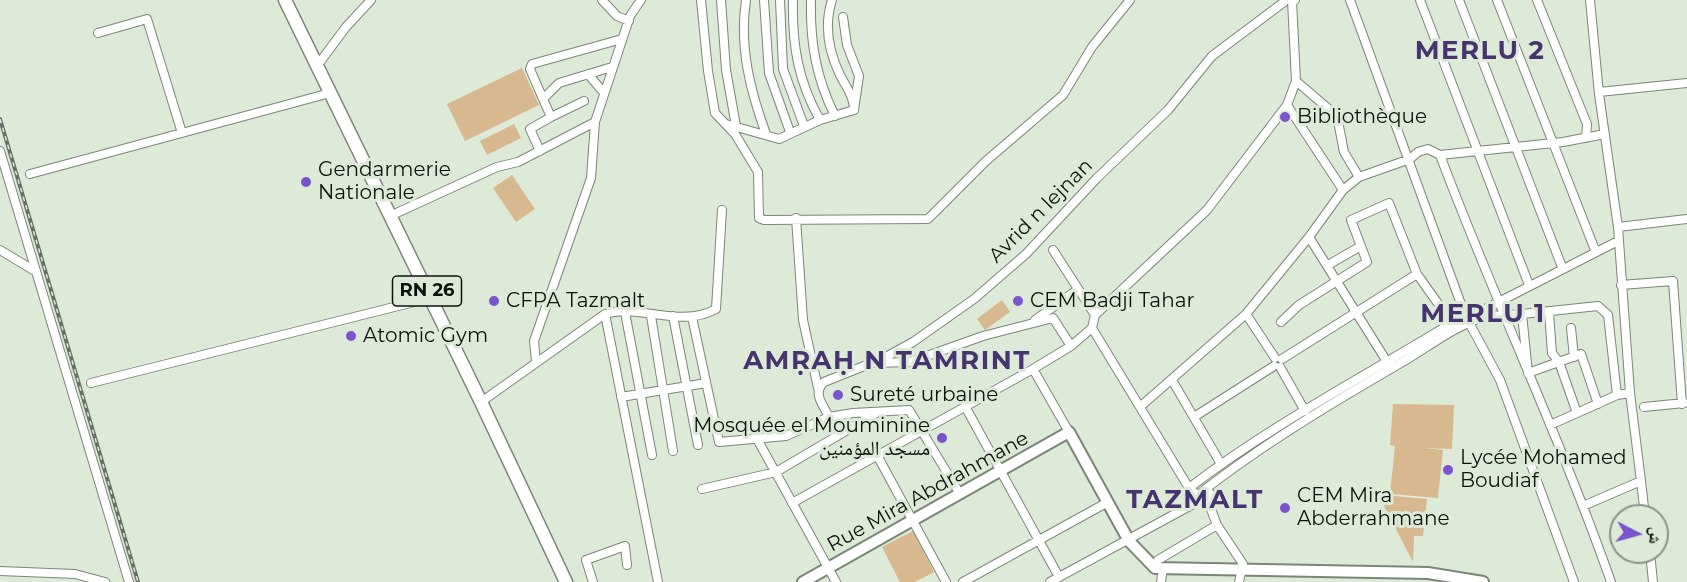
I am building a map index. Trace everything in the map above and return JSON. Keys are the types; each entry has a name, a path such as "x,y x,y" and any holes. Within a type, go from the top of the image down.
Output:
{"main road":[{"name":"RN 26","path":"285,0 566,582"},
{"name":"Rue Mira Abdrahmane","path":"803,582 1069,432"},
{"path":"1069,432 1129,541 1159,568 1240,576 1428,573 1482,582"}],"street":[{"path":"317,66 346,27 371,0"},
{"path":"602,0 617,16 629,21"},
{"path":"536,362 534,341 591,178 596,122 604,93 629,21 641,0"},
{"path":"701,0 712,97 716,113 735,134 758,172 759,218 764,220 928,219 986,161 1063,95 1092,47 1130,0"},
{"path":"721,0 726,70 736,126"},
{"path":"747,0 744,18 746,65 766,134"},
{"path":"764,0 769,73 790,132"},
{"path":"780,0 783,69 804,126"},
{"path":"793,0 794,56 805,94 820,120"},
{"path":"811,0 810,37 819,81 835,116"},
{"path":"832,0 828,23 831,54 854,99 854,110"},
{"path":"792,503 1034,369 1071,346 1092,328 1095,315 1207,210 1287,105 1296,81 1288,0"},
{"name":"Avrid n lejnan","path":"818,388 824,382 914,342 958,311 1026,254 1097,178 1168,110 1212,56 1288,0"},
{"path":"1350,0 1468,318 1500,380 1574,582"},
{"path":"1420,0 1529,285"},
{"path":"1459,0 1562,267"},
{"path":"1497,0 1594,250"},
{"path":"1537,0 1587,124 1586,138"},
{"path":"1590,0 1599,92 1618,227 1630,393 1644,504"},
{"path":"843,17 847,45 859,76 854,110"},
{"path":"98,33 147,19 182,133"},
{"path":"551,117 530,69 532,64 622,39"},
{"path":"543,99 559,83 612,67"},
{"path":"588,74 604,93"},
{"path":"1296,81 1337,116 1344,152 1359,177"},
{"path":"1599,92 1687,83"},
{"path":"30,174 330,93"},
{"path":"540,151 530,129 584,101"},
{"path":"1287,105 1342,190"},
{"path":"724,124 780,139 804,126 854,110"},
{"path":"390,216 498,167 518,162 596,122"},
{"path":"1141,406 1246,314 1309,237 1342,190 1359,177 1410,159 1418,152 1428,149 1440,155 1553,143 1605,134"},
{"path":"0,151 129,582"},
{"path":"1440,155 1497,302 1583,506 1608,580"},
{"path":"1281,322 1299,304 1367,262 1351,220 1389,203 1417,274 1439,305"},
{"path":"481,402 604,314 625,312 651,316 692,317 716,309 722,210"},
{"path":"796,219 803,320 818,388 817,395 829,417"},
{"path":"1618,227 1687,219"},
{"path":"1309,237 1328,264 1389,366"},
{"path":"1483,314 1497,302 1594,250 1618,241"},
{"path":"1328,264 1360,246"},
{"path":"0,250 23,261 36,272"},
{"path":"1053,250 1095,315"},
{"path":"1194,417 1417,274"},
{"path":"1622,285 1673,281 1684,403 1644,407"},
{"path":"1029,324 1077,290"},
{"path":"91,383 430,298"},
{"path":"1050,582 1129,541 1199,498 1308,419 1468,318 1483,314 1503,316 1549,313 1598,306 1608,315 1617,395"},
{"path":"625,312 652,455"},
{"path":"1549,313 1552,354 1559,362 1577,413"},
{"path":"604,314 658,582"},
{"path":"1246,314 1278,363 1305,411"},
{"path":"1522,314 1528,373"},
{"path":"651,316 673,451"},
{"path":"673,316 698,445"},
{"path":"692,317 719,442 786,436 829,417 882,410 909,410 960,494"},
{"path":"873,362 897,364 1053,318 1071,346"},
{"path":"1092,328 1189,488 1209,504 1217,525 1243,564 1240,576"},
{"path":"1571,328 1574,357"},
{"path":"891,354 897,364"},
{"path":"1528,373 1581,354 1598,404"},
{"path":"1189,488 1221,464 1305,411 1389,366"},
{"path":"1034,369 1069,432"},
{"path":"1172,380 1221,464"},
{"path":"621,397 706,383"},
{"path":"1550,425 1617,395 1630,393"},
{"path":"966,408 1059,577"},
{"path":"702,489 776,472 882,410"},
{"path":"756,437 836,582"},
{"path":"878,457 946,582"},
{"path":"1583,506 1641,481"},
{"path":"1199,498 1208,491 1212,495 1209,504"},
{"path":"963,582 1108,502"},
{"path":"1161,582 1158,560 1217,525"},
{"path":"593,582 586,560 625,546 627,565"},
{"path":"1651,564 1653,582"},
{"path":"0,571 75,574 105,582"}],"shaded area":[{"path":"522,68 539,105 465,141 447,104"},
{"path":"514,124 521,138 487,155 480,141"},
{"path":"512,175 535,209 516,222 493,188"},
{"path":"1002,300 1010,312 985,330 977,319"},
{"path":"1393,404 1454,405 1452,449 1423,448 1443,450 1438,498 1390,494 1395,446 1390,445"},
{"path":"1383,495 1427,499 1423,536 1414,536 1413,562 1384,506"},
{"path":"913,531 934,572 915,582 900,582 882,547"}],"railway":[{"path":"0,119 138,582"}],"place":[{"name":"Bibliothèque","path":"1285,117"},
{"name":"Gendarmerie Nationale","path":"306,182"},
{"name":"CFPA Tazmalt","path":"494,301"},
{"name":"CEM Badji Tahar","path":"1018,301"},
{"name":"Atomic Gym","path":"351,336"},
{"name":"Sureté urbaine","path":"838,395"},
{"name":"Mosquée el Mouminine مسجد المؤمنين","path":"942,438"},
{"name":"Lycée Mohamed Boudiaf","path":"1448,470"},
{"name":"CEM Mira Abderrahmane","path":"1285,508"}],"district":[{"name":"MERLU 2","path":"1480,51"},
{"name":"MERLU 1","path":"1483,314"},
{"name":"AMṚAḤ N TAMRINT","path":"887,361"},
{"name":"TAZMALT","path":"1195,500"}]}
